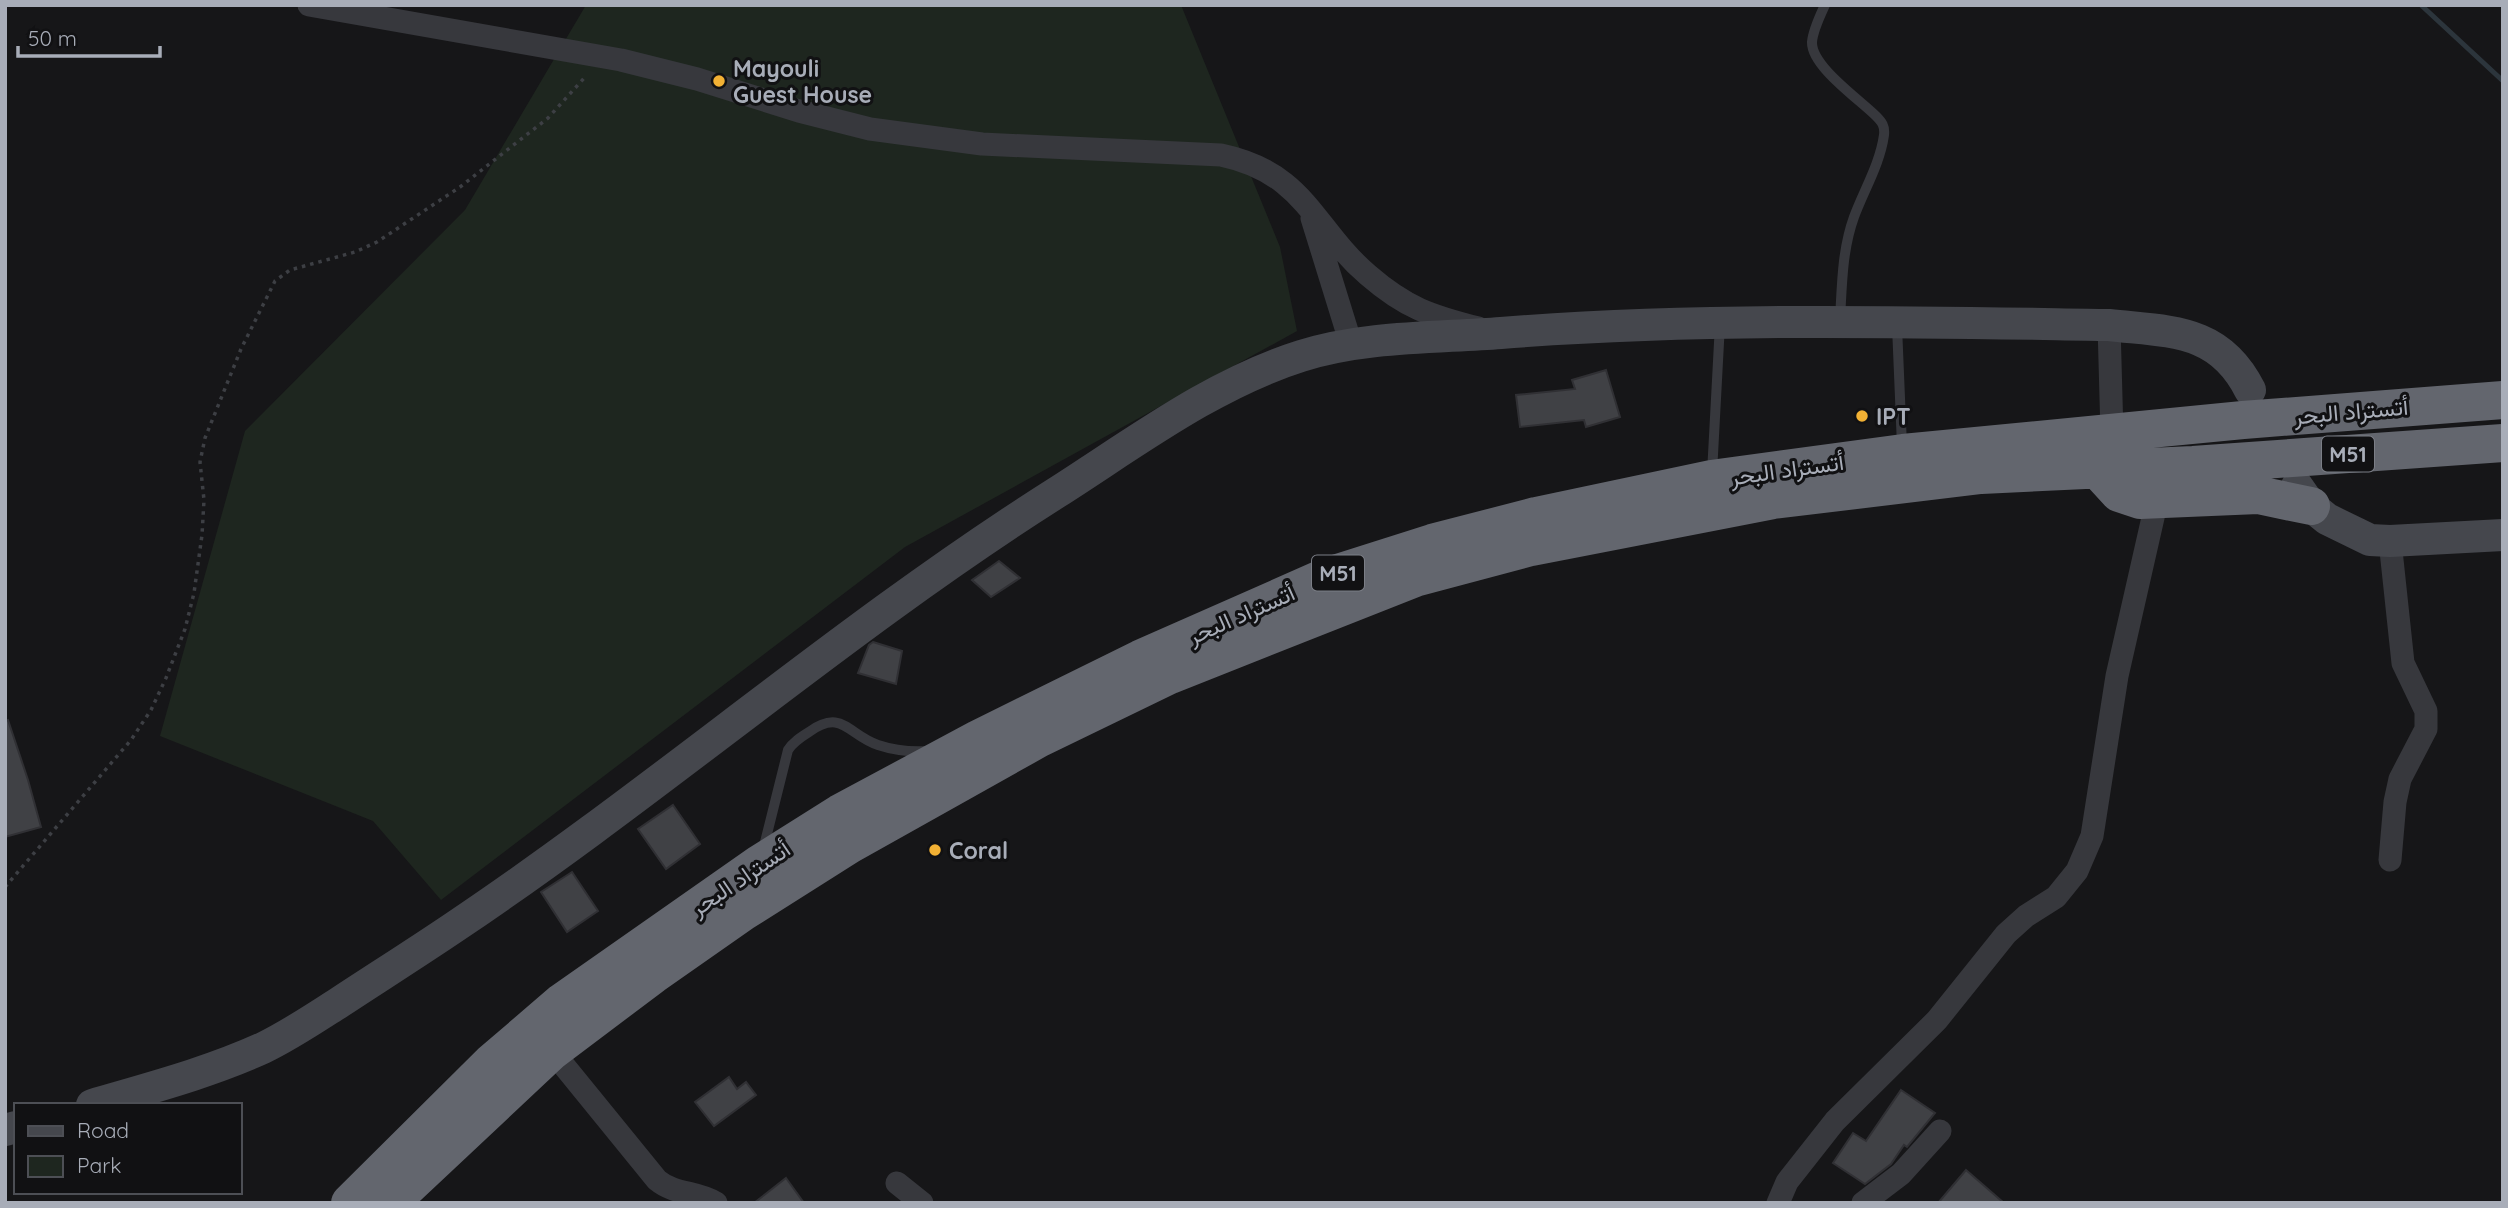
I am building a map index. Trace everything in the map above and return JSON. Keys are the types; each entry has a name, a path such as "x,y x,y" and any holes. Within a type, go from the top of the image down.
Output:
{"highway":[{"name":"أتستراد البحر","path":"350,1203 491,1063 562,1002 759,864 839,813 978,739 1140,659 1328,576 1432,543 1536,516 1712,479 1903,453 2243,420 2503,400"},
{"name":"أتستراد البحر","path":"390,1203 552,1051 743,912 849,845 1038,739 1170,675 1415,578 1531,547 1773,499 1981,475 2193,466 2503,443"},
{"path":"2097,469 2119,493 2140,500 2303,495"}],"street":[{"path":"309,5 604,57 697,79 799,111 870,129 982,144 1221,155 1236,158 1257,166 1283,182 1308,205 1366,274 1397,299 1433,317 1500,333"},
{"path":"1308,205 1351,344"},
{"path":"99,1103 205,1072 260,1049 307,1023 585,837 852,633 1013,520 1219,391 1299,356 1351,344 1579,326 1720,322 2109,325 2164,331 2192,337 2214,346 2239,369 2250,390"},
{"path":"2109,325 2112,434"},
{"path":"2303,495 2343,528 2370,540 2503,535"},
{"path":"1778,1203 1787,1182 1835,1121 1937,1020 2006,934 2026,916 2056,897 2077,871 2092,836 2117,676 2157,500"},
{"path":"2390,541 2403,663 2426,711 2426,729 2400,779 2395,802 2390,860"},
{"path":"552,1051 657,1180 674,1190 701,1196 716,1203"},
{"path":"1863,1203 1901,1174 1940,1131"},
{"path":"897,1183 922,1203"}],"lane":[{"path":"1825,5 1812,43 1815,55 1826,72 1883,123 1884,133 1871,178 1853,219 1843,260 1839,322"},
{"path":"1712,479 1720,322"},
{"path":"1897,323 1903,453"},
{"path":"759,864 788,750 793,743 822,722 840,723 875,744 907,751 942,750 978,739"}],"path":[{"path":"5,887 131,740 156,700 185,629 194,593 202,535 204,500 200,462 205,438 241,349 275,281 290,270 355,252 377,242 460,187 548,118 604,57"}],"green space":[{"path":"586,5 1181,5 1280,247 1297,331 905,547 441,900 373,821 160,736 245,431 465,210"}],"building":[{"path":"1606,370 1620,417 1586,427 1584,420 1520,427 1516,395 1575,389 1572,380"},
{"path":"999,561 1020,578 991,597 972,580"},
{"path":"873,642 902,651 896,684 858,673 869,645"},
{"path":"8,720 41,827 5,837 5,721"},
{"path":"673,805 700,844 666,869 638,829"},
{"path":"572,872 598,911 567,932 541,892"},
{"path":"729,1077 737,1089 746,1082 756,1095 714,1126 695,1102"},
{"path":"1901,1090 1935,1113 1907,1147 1904,1145 1891,1164 1865,1184 1833,1163 1853,1133 1866,1141"},
{"path":"1966,1170 2004,1203 1938,1203"},
{"path":"786,1178 804,1203 754,1203"}],"waterway":[{"path":"2421,5 2503,81"}],"place":[{"name":"Mayouli Guest House","path":"719,81"},
{"name":"IPT","path":"1862,416"},
{"name":"Coral","path":"935,850"}]}
